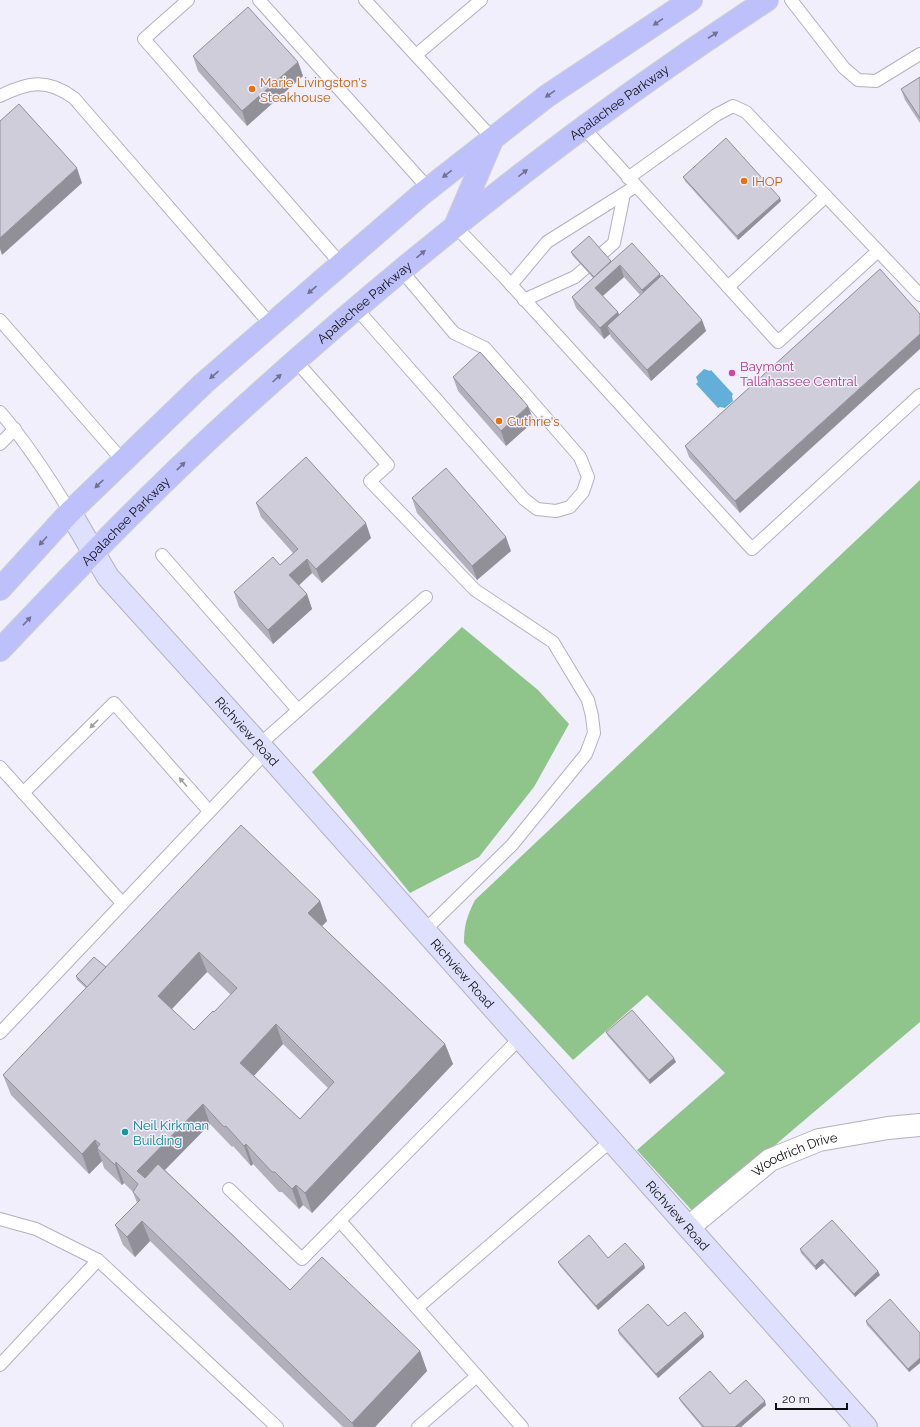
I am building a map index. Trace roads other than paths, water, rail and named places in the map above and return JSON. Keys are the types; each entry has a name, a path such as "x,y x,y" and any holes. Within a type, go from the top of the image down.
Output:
{"main road":[{"path":"0,589 70,512 204,383 428,188 547,96 690,0"},
{"name":"Apalachee Parkway","path":"0,650 94,552 221,428 356,308 455,226 582,127 699,44 767,0"},
{"path":"455,226 493,139"}],"street":[{"name":"Richview Road","path":"70,512 108,577 263,748 866,1427"},
{"name":"Woodrich Drive","path":"689,1227 770,1160 818,1140 888,1128 920,1125"}],"lane":[{"path":"188,0 144,39 341,264"},
{"path":"259,0 428,188"},
{"path":"365,0 493,139"},
{"path":"416,55 481,0"},
{"path":"791,0 844,68 858,80 876,81 920,54"},
{"path":"0,96 19,87 40,83 65,92 74,98 271,325"},
{"path":"524,300 575,277 614,243 624,194 632,182 716,115 733,106 746,112 920,295"},
{"path":"582,127 778,342 878,251"},
{"path":"511,285 547,242 624,194"},
{"path":"728,287 826,196"},
{"path":"455,226 511,285 752,549 920,395"},
{"path":"356,308 524,499 537,509 556,511 570,506 583,492 588,477 580,457 485,348 454,333 402,270"},
{"path":"0,320 123,461"},
{"path":"296,361 388,465 370,481 475,590 553,642 588,700 592,716 594,733 586,754 512,845 425,930"},
{"path":"0,412 15,429 52,482 70,512"},
{"path":"0,444 15,429"},
{"path":"162,554 298,710"},
{"path":"0,1032 209,812 263,748 298,710 426,597"},
{"path":"23,793 114,703 209,812"},
{"path":"0,767 122,903"},
{"path":"229,1189 302,1259 520,1038"},
{"path":"417,1308 612,1140"},
{"path":"0,1220 36,1229 98,1260 277,1427"},
{"path":"340,1221 522,1427"},
{"path":"0,1365 98,1260"},
{"path":"418,1427 477,1376"}],"water":[{"path":"704,369 711,370 733,394 733,401 725,408 718,408 696,384 698,382 696,377"}],"place":[{"name":"Marie Livingston's Steakhouse","path":"252,89"},
{"name":"IHOP","path":"744,181"},
{"name":"Baymont Tallahassee Central","path":"732,373"},
{"name":"Guthrie's","path":"499,421"},
{"name":"Neil Kirkman Building","path":"125,1132"}]}
